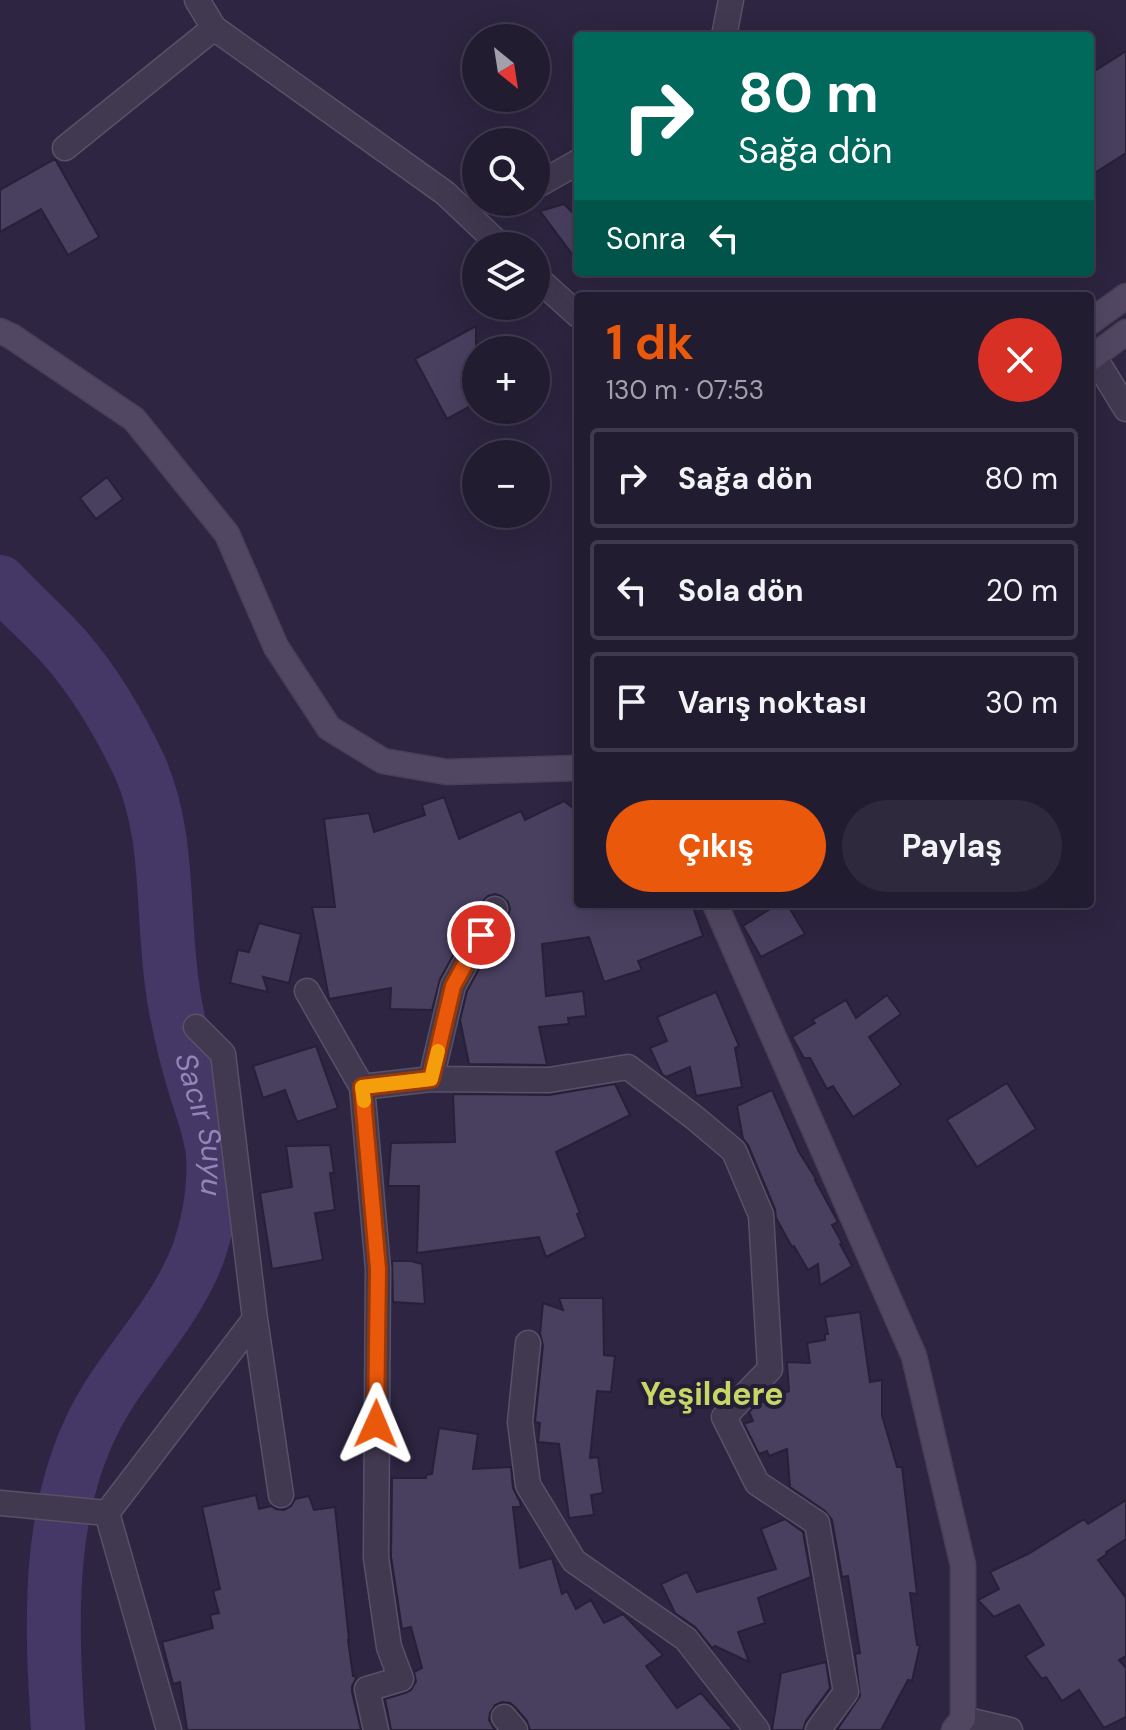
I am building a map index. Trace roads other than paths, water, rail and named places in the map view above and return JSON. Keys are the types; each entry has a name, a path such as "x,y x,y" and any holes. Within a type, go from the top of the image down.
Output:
{"street":[{"path":"197,0 214,28 445,193 486,232"},
{"path":"725,32 731,0"},
{"path":"65,148 214,28"},
{"path":"550,178 574,164"},
{"path":"445,193 462,195"},
{"path":"550,290 574,311"},
{"path":"1094,319 1126,296"},
{"path":"0,331 134,419 227,534 276,647 329,728 383,761 447,772 574,768"},
{"path":"1094,356 1126,332"},
{"path":"1094,360 1126,409"},
{"path":"717,908 914,1356 963,1565 958,1725 1010,1730"},
{"path":"431,1079 453,986 495,909"},
{"path":"307,991 362,1087 378,1269 376,1558 389,1647 401,1679 367,1689 376,1730"},
{"path":"196,1027 223,1054 255,1319 281,1495"},
{"path":"362,1087 431,1079 549,1080 628,1067 734,1151 761,1215 770,1369 724,1417 757,1483 817,1523 846,1692 818,1730"},
{"path":"107,1513 255,1319"},
{"path":"528,1343 520,1422 528,1485 574,1561 686,1639 757,1730"},
{"path":"0,1503 107,1513"},
{"path":"107,1513 169,1730"}],"waterway":[{"name":"Sacır Suyu","path":"0,582 58,640 87,676 123,734 150,794 161,853 175,1004 213,1155 208,1218 190,1273 169,1310 108,1396 87,1434 73,1474 63,1516 54,1601 58,1730"}],"district":[{"name":"Yeşildere","path":"712,1394"}]}
